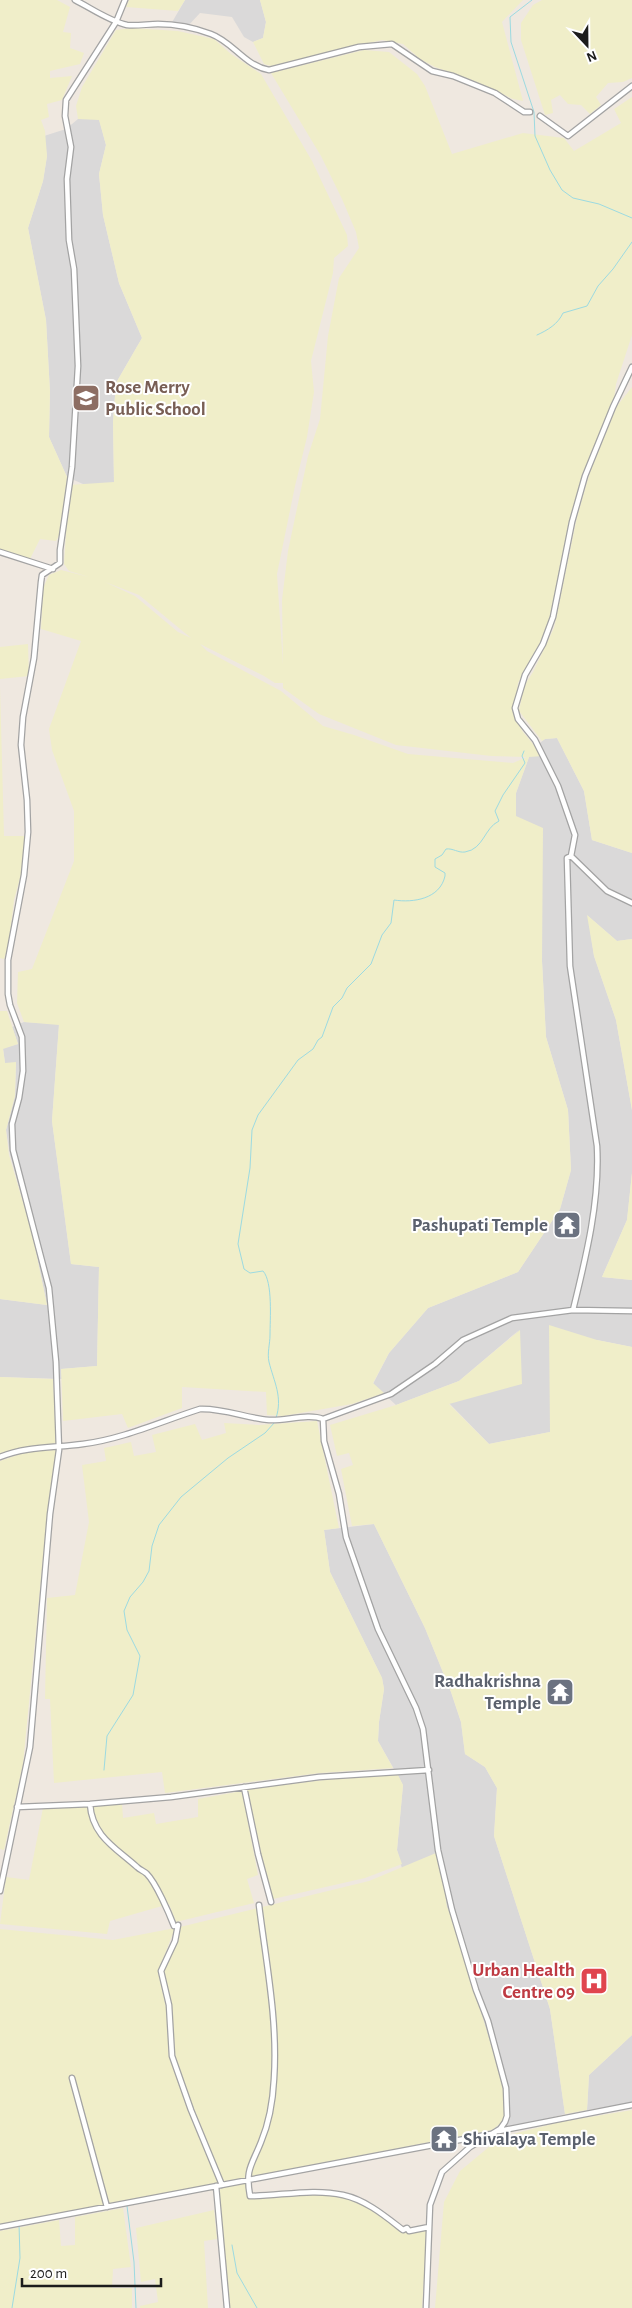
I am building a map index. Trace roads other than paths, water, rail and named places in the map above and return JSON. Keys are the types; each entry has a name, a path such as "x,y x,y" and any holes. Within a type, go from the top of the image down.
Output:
{"street":[{"path":"75,0 116,22 129,25 160,24 210,34 226,41 259,68 269,70 359,47 380,43 392,44 432,71 453,76 496,93 524,112 530,112"},
{"path":"0,1891 30,1747 50,1514 59,1446 56,1362 49,1288 13,1150 12,1124 19,1098 23,1071 22,1037 10,1005 8,960 24,875 28,832 28,800 21,745 23,717 34,658 42,576 60,563 60,550 72,466 78,366 74,270 69,240 68,179 71,147 65,116 66,100 116,22 125,0"},
{"path":"540,116 568,136 632,86"},
{"path":"573,1310 588,1241 598,1174 597,1146 570,966 567,858 571,856 575,835 558,786 535,740 518,719 515,708 525,675 542,644 553,617 568,540 585,476 632,368"},
{"path":"0,552 53,569"},
{"path":"571,856 607,891 632,903"},
{"path":"0,1457 16,1451 83,1444 111,1438 200,1409 215,1408 269,1420 315,1416 323,1419 391,1394 435,1364 463,1340 512,1318 573,1310 632,1311"},
{"path":"323,1419 324,1441 339,1494 346,1537 378,1629 416,1708 423,1729 429,1770 434,1831 452,1910 505,2080 508,2116 500,2129 470,2147 442,2172 430,2205 426,2308"},
{"path":"17,1807 90,1804 171,1797 319,1777 429,1770"},
{"path":"244,1787 258,1854 271,1902"},
{"path":"90,1804 91,1818 97,1828 113,1848 128,1857 138,1868 147,1874 176,1926 175,1941 161,1971 169,2006 172,2056 191,2110 222,2185"},
{"path":"259,1905 276,2038 270,2111 261,2142 251,2161 247,2180 250,2196 319,2193 343,2195 378,2211 404,2230 407,2228 413,2232 429,2226"},
{"path":"72,2078 107,2206"},
{"path":"0,2227 632,2105"},
{"path":"216,2186 227,2308"}],"waterway":[{"path":"532,0 510,17 511,42 534,112 535,136 550,170 562,190 573,198 599,204 632,218"},
{"path":"537,335 552,326 563,313 587,306 598,286 632,242"},
{"path":"276,1418 279,1403 268,1359 270,1292 263,1271 250,1273 244,1269 238,1244 250,1168 252,1130 258,1115 298,1060 313,1049 322,1037 333,1007 342,998 347,988 371,964 382,935 391,923 394,900 417,900 425,898 438,890 445,873 435,867 435,859 442,855 446,849 462,852 471,850 480,843 490,828 499,821 495,811 503,795 525,763 522,756 524,751"},
{"path":"104,1770 107,1736 133,1695 140,1656 127,1630 124,1611 130,1597 143,1582 149,1571 152,1546 159,1525 181,1497 228,1458 265,1433 275,1422"},
{"path":"127,2206 134,2262 136,2308"},
{"path":"12,2308 20,2258 19,2224"},
{"path":"232,2245 237,2273 257,2308"}],"place":[{"name":"Rose Merry Public School","path":"86,398"},
{"name":"Pashupati Temple","path":"567,1225"},
{"name":"Radhakrishna Temple","path":"560,1692"},
{"name":"Urban Health Centre 09","path":"594,1981"},
{"name":"Shivalaya Temple","path":"444,2139"}]}
